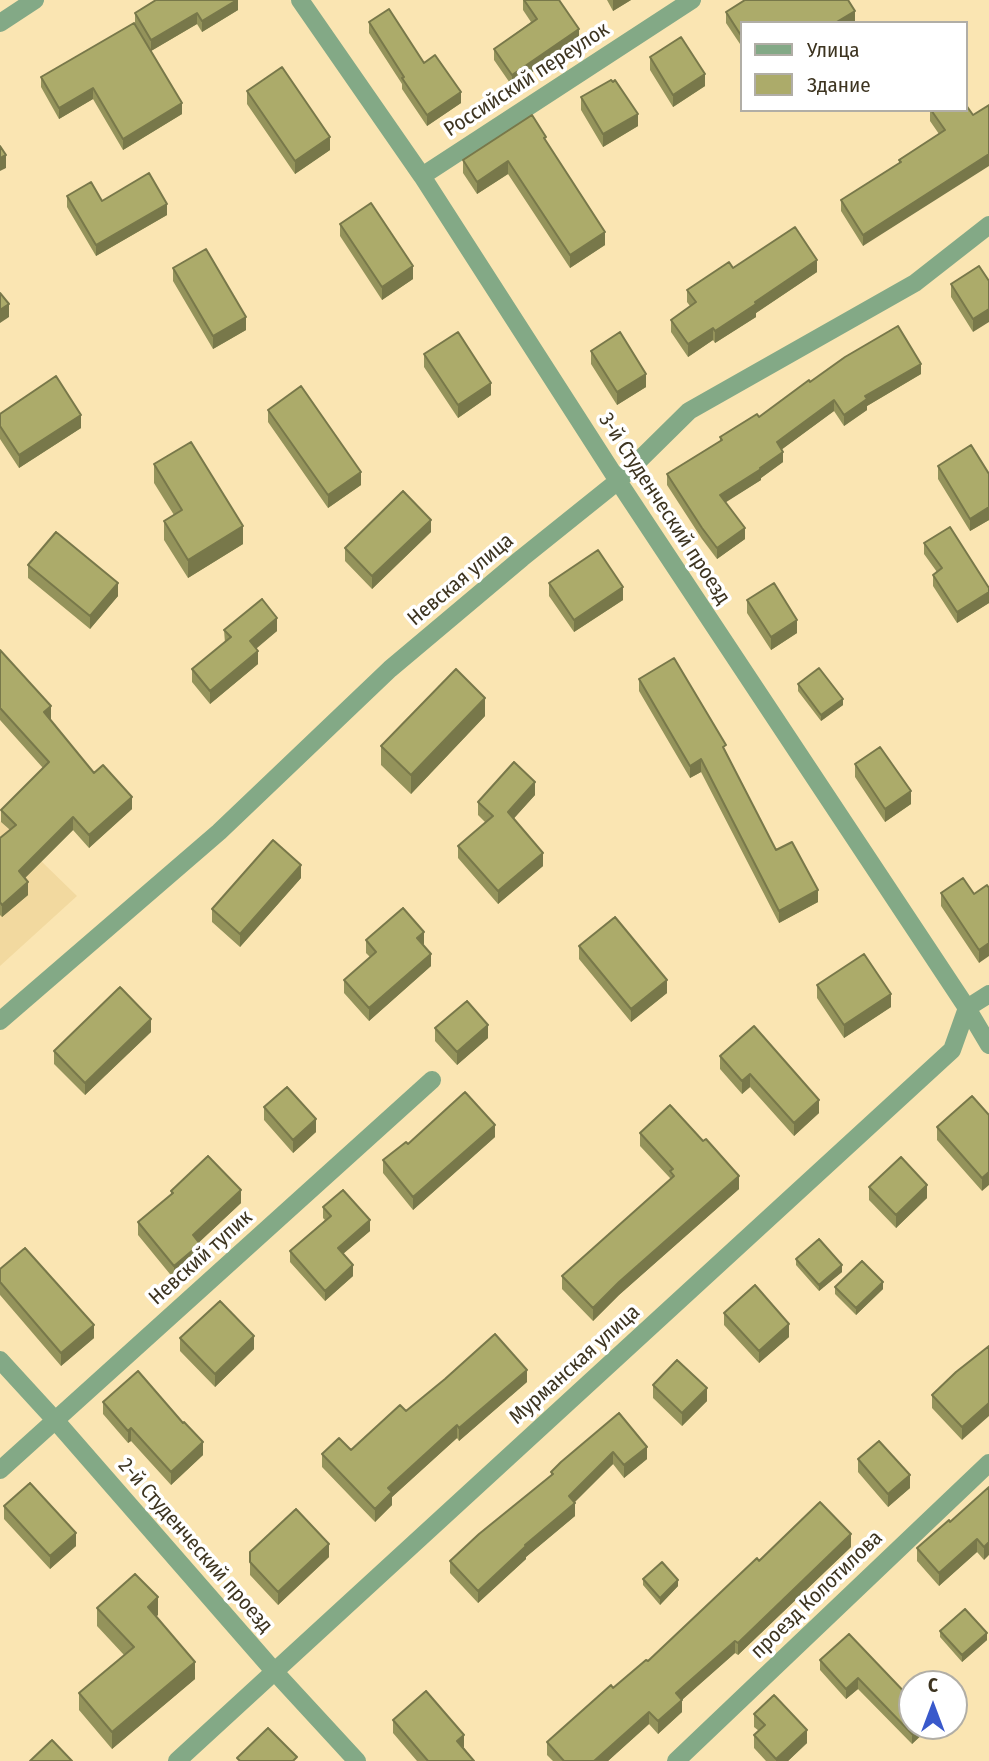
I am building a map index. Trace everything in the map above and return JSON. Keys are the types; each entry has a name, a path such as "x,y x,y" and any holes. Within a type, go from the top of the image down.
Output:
{"street":[{"path":"0,23 35,0"},
{"name":"3-й Студенческий проезд","path":"300,0 422,176 618,481 989,1045"},
{"name":"Российский переулок","path":"422,176 692,0"},
{"name":"Невская улица","path":"0,1021 219,832 390,669 618,481 689,411 915,283 989,226"},
{"path":"967,1008 989,994"},
{"name":"Мурманская улица","path":"177,1761 952,1050 967,1008"},
{"name":"Невский тупик","path":"0,1469 432,1080"},
{"name":"2-й Студенческий проезд","path":"0,1360 274,1671 357,1761"},
{"name":"проезд Колотилова","path":"676,1761 989,1463"}],"shaded area":[{"path":"0,821 77,896 0,966"}],"building":[{"path":"156,0 237,0 202,21 197,13 151,40 135,13"},
{"path":"524,0 559,0 579,29 512,75 494,49 537,19"},
{"path":"745,0 848,0 855,11 838,21 740,21 740,34 726,12"},
{"path":"389,9 424,63 435,55 461,92 427,115 369,22"},
{"path":"134,23 182,103 123,139 93,88 59,108 41,77"},
{"path":"681,37 705,74 673,95 650,57"},
{"path":"282,67 330,137 295,161 247,91"},
{"path":"615,80 638,114 603,134 581,97"},
{"path":"989,105 989,154 863,235 841,200 945,130 932,112 968,112 968,108 973,115"},
{"path":"532,115 605,232 570,255 508,161 477,182 463,160"},
{"path":"0,146 6,155 0,158"},
{"path":"149,173 167,204 96,245 67,196 91,182 102,201"},
{"path":"371,203 413,266 382,287 340,224"},
{"path":"795,227 817,260 715,331 713,328 688,344 671,320 696,302 687,290 729,262 733,268"},
{"path":"206,249 246,317 213,336 173,268"},
{"path":"979,266 989,281 989,309 973,319 951,284"},
{"path":"0,293 9,304 0,310"},
{"path":"898,326 921,364 865,396 867,399 844,415 834,400 777,442 783,452 720,495 745,528 717,548 667,474 722,440 720,437 757,414 759,417 809,380 810,382 845,357"},
{"path":"458,332 491,383 458,405 424,354"},
{"path":"620,332 646,374 617,392 591,351"},
{"path":"56,376 81,415 19,455 0,426 0,414"},
{"path":"301,386 361,472 328,495 268,410"},
{"path":"191,442 243,526 188,560 164,521 182,510 154,464"},
{"path":"971,445 989,474 989,507 970,519 938,466"},
{"path":"403,491 431,520 372,576 345,548"},
{"path":"950,527 989,588 989,592 957,612 933,575 942,568 924,543"},
{"path":"56,532 118,583 90,616 28,565"},
{"path":"598,550 623,587 574,620 549,583"},
{"path":"774,583 797,620 771,637 747,600"},
{"path":"262,599 277,618 250,641 258,651 210,691 192,669 231,637 224,630"},
{"path":"0,650 51,706 44,712 94,773 103,765 132,797 89,835 73,817 19,871 28,882 2,905 0,838 16,825 1,810 49,762 0,708"},
{"path":"674,658 726,745 723,747 776,850 792,842 818,890 779,911 701,759 690,766 639,679"},
{"path":"819,668 843,699 821,715 798,684"},
{"path":"456,669 485,698 411,775 381,746"},
{"path":"880,747 911,791 885,809 855,764"},
{"path":"514,762 535,782 508,812 543,853 498,891 458,846 493,816 478,802"},
{"path":"273,840 301,865 240,934 212,909"},
{"path":"963,878 974,894 987,885 989,888 989,943 979,950 941,893"},
{"path":"403,908 424,932 417,938 431,954 369,1008 344,980 376,952 366,940"},
{"path":"615,917 667,980 631,1009 579,946"},
{"path":"864,954 891,994 844,1025 817,985"},
{"path":"120,987 151,1019 85,1083 54,1051"},
{"path":"467,1001 488,1025 457,1052 435,1028"},
{"path":"754,1026 819,1100 794,1123 750,1074 742,1081 720,1056"},
{"path":"287,1087 316,1119 293,1140 264,1107"},
{"path":"465,1092 495,1125 413,1197 383,1160 406,1142 408,1144"},
{"path":"972,1096 989,1115 989,1172 982,1178 937,1127"},
{"path":"670,1105 703,1141 706,1139 739,1176 593,1308 562,1276 674,1176 670,1171 673,1169 640,1133"},
{"path":"208,1156 241,1190 193,1235 200,1244 174,1266 138,1222 173,1193 171,1191"},
{"path":"901,1157 927,1185 896,1215 869,1187"},
{"path":"343,1190 370,1220 338,1248 353,1265 325,1291 290,1251 331,1216 323,1207"},
{"path":"819,1239 842,1265 819,1285 796,1259"},
{"path":"25,1248 94,1325 61,1353 0,1282 0,1269"},
{"path":"862,1261 883,1282 856,1308 835,1287"},
{"path":"755,1285 789,1324 759,1351 724,1313"},
{"path":"220,1301 254,1336 215,1374 180,1338"},
{"path":"495,1334 527,1370 459,1428 457,1425 388,1488 392,1492 375,1509 322,1454 339,1438 351,1450 400,1405 406,1411"},
{"path":"989,1346 989,1403 962,1427 932,1395"},
{"path":"677,1360 707,1388 682,1413 653,1385"},
{"path":"138,1371 203,1442 171,1472 131,1428 128,1431 103,1402"},
{"path":"619,1413 647,1447 624,1465 613,1452 569,1496 575,1503 525,1545 478,1591 450,1561 553,1474 551,1472 561,1462"},
{"path":"879,1441 910,1475 888,1494 858,1459"},
{"path":"30,1483 76,1533 50,1556 4,1506"},
{"path":"989,1487 989,1542 984,1547 977,1539 939,1573 917,1548"},
{"path":"820,1502 851,1534 738,1643 735,1641 676,1693 682,1700 658,1721 649,1712 594,1761 564,1761 547,1742 611,1685 613,1688 648,1661"},
{"path":"296,1509 329,1544 278,1592 250,1562 250,1552"},
{"path":"662,1562 678,1580 660,1598 643,1579"},
{"path":"135,1574 158,1597 148,1607 195,1662 112,1732 79,1693 134,1647 97,1608"},
{"path":"965,1609 987,1633 962,1655 940,1631"},
{"path":"849,1634 898,1685 898,1719 858,1678 846,1689 820,1660"},
{"path":"426,1691 464,1735 457,1741 474,1761 428,1761 393,1720"},
{"path":"774,1695 807,1730 776,1759 754,1735 765,1725 754,1714"},
{"path":"268,1728 297,1757 293,1761 240,1761 237,1758"},
{"path":"52,1740 72,1761 30,1761"}]}
